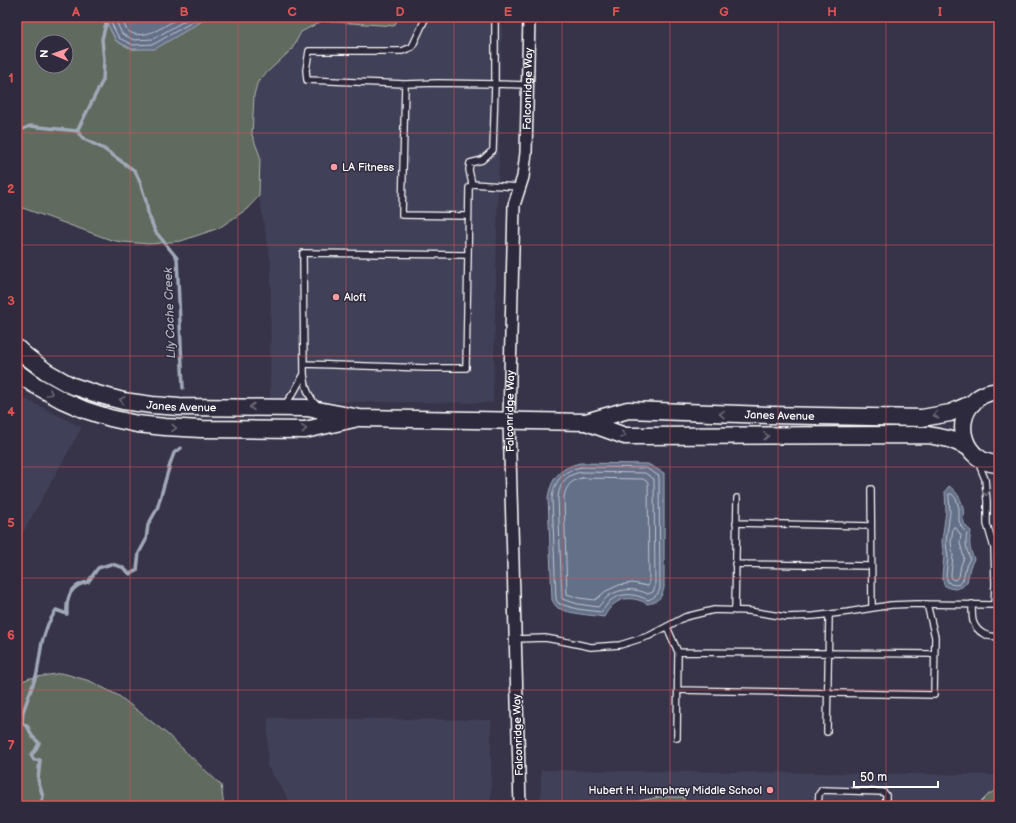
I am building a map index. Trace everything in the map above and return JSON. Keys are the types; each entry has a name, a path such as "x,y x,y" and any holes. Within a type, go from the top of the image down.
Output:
{"street":[{"name":"Falconridge Way","path":"520,806 509,421 514,205 523,177 526,153 529,17"},
{"name":"Janes Avenue","path":"18,350 47,372 70,384 97,394 123,401 179,407 307,408 360,418 586,422 628,410 922,418 950,413 973,403 983,395 999,392"},
{"name":"Janes Avenue","path":"17,372 33,384 62,400 85,410 110,418 137,424 201,429 305,430 360,418"},
{"path":"972,452 964,436 963,424 966,413 973,403"},
{"name":"Janes Avenue","path":"586,422 625,436 928,435 949,439 986,462 999,464"}],"lane":[{"path":"426,17 412,47 402,51 309,51 306,70 307,80 405,84 438,82 527,85"},
{"path":"472,184 469,170 470,163 482,160 493,150 495,17"},
{"path":"405,84 402,215 468,216"},
{"path":"472,184 519,187"},
{"path":"304,364 466,368 468,188 472,184"},
{"path":"320,410 309,396 305,384 303,253 468,255"},
{"path":"283,408 304,374"},
{"path":"516,639 545,638 562,640 591,647 620,645 649,636 686,618 714,610 749,611 786,616 814,616 891,605 997,605 994,548 987,524 985,479 972,452"},
{"path":"870,489 872,608"},
{"path":"734,611 737,498"},
{"path":"736,523 871,526"},
{"path":"994,548 999,531"},
{"path":"735,564 871,566"},
{"path":"678,690 934,695 935,637 927,604"},
{"path":"972,604 973,620 976,627 987,636 999,636"},
{"path":"827,732 829,614"},
{"path":"667,627 678,652 677,738"},
{"path":"678,652 934,654"},
{"path":"818,806 819,794 822,790 883,792 886,795 886,806"}],"shaded area":[{"path":"399,17 502,17 493,403 270,401 271,263 259,196 260,156 252,135 255,89 259,80 292,49 301,32 322,21 394,26"},
{"path":"17,395 82,427 17,543"},
{"path":"268,718 491,720 491,806 294,806 267,766"},
{"name":"Hubert H. Humphrey Middle School","path":"541,770 999,775 999,806 541,806"}],"green space":[{"path":"17,17 104,17 116,41 132,49 155,48 209,17 399,17 394,26 322,21 301,32 292,49 259,80 254,95 252,135 260,156 259,196 247,209 219,228 181,241 150,244 111,240 17,206"},
{"path":"62,673 90,681 119,696 166,733 221,785 224,806 17,806 17,683 30,678"},
{"path":"999,789 999,806 977,806 989,794"},
{"path":"660,797 684,797 684,806 628,806 639,801"}],"water":[{"path":"104,17 209,17 155,49 132,49 116,41"},
{"path":"580,463 648,464 664,473 664,588 662,595 657,600 648,604 635,599 623,600 612,606 604,617 563,610 557,607 552,600 548,497 552,484 558,474 573,465"},
{"path":"949,486 958,495 961,501 964,523 971,531 970,545 974,559 970,567 967,582 962,587 955,589 944,585 942,576 944,556 942,541 946,511 945,491"}],"waterway":[{"name":"Lily Cache Creek","path":"77,131 103,80 104,60 102,39 107,20"},
{"path":"17,129 21,130 30,126 77,131 84,139 104,149 135,171 140,182 148,213 155,231 177,258 183,388"},
{"path":"36,806 41,804 43,797 38,780 40,760 34,760 31,755 39,743 32,736 28,727 22,723 23,712 37,673 42,642 48,624 56,610 67,614 67,603 70,593 77,586 88,582 98,568 111,564 122,567 130,574 137,570 139,553 146,540 148,525 157,509 171,461 174,453 181,448"}],"place":[{"name":"LA Fitness","path":"334,167"},
{"name":"Aloft","path":"336,297"},
{"name":"Hubert H. Humphrey Middle School","path":"770,790"}]}
